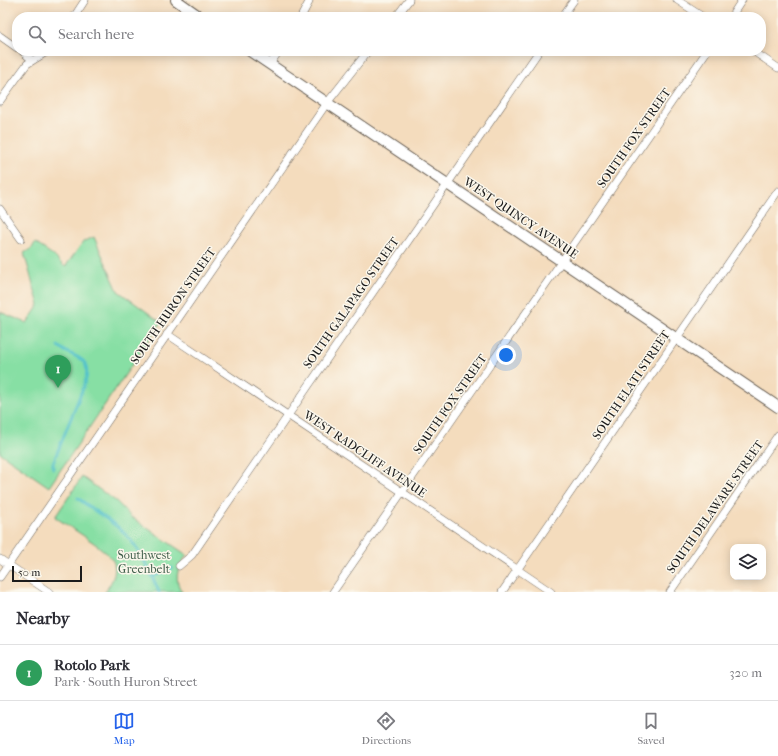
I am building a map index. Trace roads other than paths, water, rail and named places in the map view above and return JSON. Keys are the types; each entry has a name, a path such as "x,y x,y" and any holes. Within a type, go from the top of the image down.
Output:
{"street":[{"path":"77,12 85,0"},
{"path":"176,0 193,12"},
{"path":"400,12 409,0"},
{"path":"566,12 574,0"},
{"path":"677,0 695,12"},
{"path":"734,12 742,0"},
{"path":"304,12 309,2"},
{"path":"0,36 12,44"},
{"path":"28,56 32,60"},
{"path":"0,101 22,69 39,56"},
{"name":"WEST QUINCY AVENUE","path":"258,56 778,407"},
{"path":"270,64 276,56"},
{"name":"SOUTH HURON STREET","path":"0,577 327,103 364,56"},
{"name":"SOUTH GALAPAGO STREET","path":"179,566 192,555 536,56"},
{"name":"SOUTH FOX STREET","path":"333,592 704,56"},
{"path":"760,56 778,68"},
{"name":"SOUTH ELATI STREET","path":"502,592 778,191"},
{"path":"0,209 21,239"},
{"name":"WEST RADCLIFF AVENUE","path":"168,334 551,592"},
{"name":"SOUTH DELAWARE STREET","path":"670,592 778,435"},
{"path":"0,559 50,592"}],"waterway":[{"path":"53,468 53,463 85,383 87,373 84,362 80,358 58,346"},
{"path":"78,498 115,525 127,536 143,558 159,592"},
{"path":"153,577 172,568"}],"place":[{"name":"Rotolo Park","path":"58,388"}],"park label":[{"name":"Southwest Greenbelt","path":"144,562"}]}
